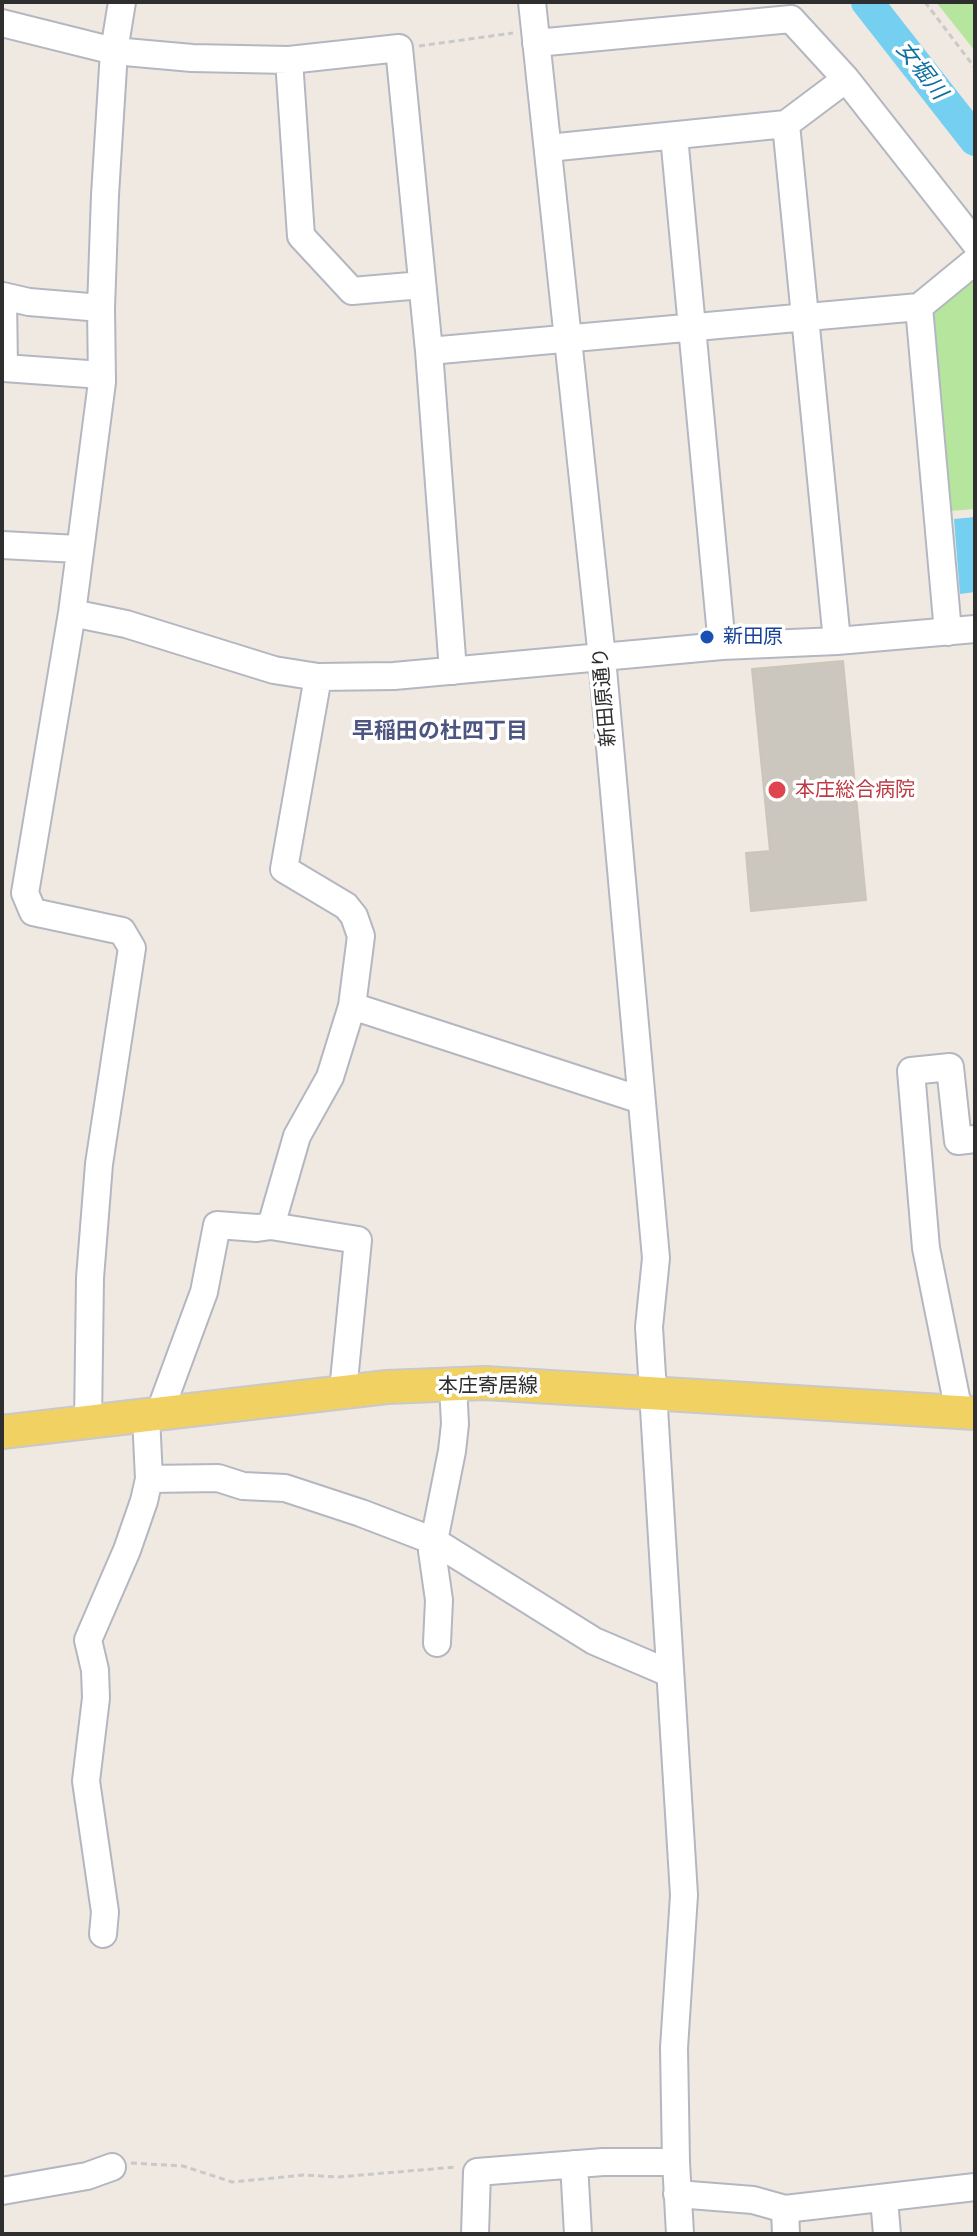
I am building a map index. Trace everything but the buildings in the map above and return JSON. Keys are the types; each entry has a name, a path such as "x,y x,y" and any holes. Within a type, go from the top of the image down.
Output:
{"main road":[{"name":"本庄寄居線","path":"2,1432 343,1391 485,1383 967,1412"}],"street":[{"path":"88,1423 90,1278 99,1164 132,948 122,931 33,912 25,893 72,613 102,375 101,308 114,51 122,2"},
{"name":"新田原通り","path":"532,2 525,38 548,148 602,658 656,1258 649,1327 684,1895 674,2048 680,2234"},
{"path":"525,38 791,19 846,79 975,243"},
{"path":"2,23 114,51 207,59 289,60 399,48 429,351 453,671"},
{"path":"289,60 301,236 352,291 422,285"},
{"path":"548,148 786,124 846,79"},
{"path":"786,124 837,641"},
{"path":"674,136 722,646"},
{"path":"429,351 568,341 919,307 975,261"},
{"path":"101,308 29,302 3,296 4,368 102,375"},
{"path":"919,307 948,632"},
{"path":"2,545 78,549"},
{"path":"72,613 126,624 274,670 318,677 394,676 722,646 837,641 975,629"},
{"path":"271,1226 297,1136 330,1077 352,1006 361,936 354,916 346,906 284,869 318,677"},
{"path":"2,895 29,901"},
{"path":"352,1006 641,1100"},
{"path":"967,1412 926,1248 911,1071 950,1067 958,1141 975,1139"},
{"path":"103,1934 105,1912 86,1781 96,1698 95,1670 88,1640 127,1550 149,1479 152,1415 204,1292 217,1225 271,1226 358,1240 343,1391"},
{"path":"437,1643 439,1600 432,1551 452,1451 455,1424 453,1385"},
{"path":"149,1479 218,1478 243,1486 285,1488 361,1513 434,1541 594,1641 669,1673"},
{"path":"475,2234 477,2172 574,2164 676,2162"},
{"path":"574,2164 578,2234"},
{"path":"2,2191 87,2176 112,2167"},
{"path":"677,2194 753,2200 786,2222 884,2199 975,2187"},
{"path":"884,2199 887,2234"}],"path":[{"path":"925,2 975,68"},
{"path":"399,48 525,38"},
{"path":"112,2167 134,2162 183,2166 232,2182 463,2166 477,2172"}],"green space":[{"path":"936,2 975,2 975,51"},
{"path":"975,270 975,509 950,511 930,306"}],"water":[{"path":"975,517 975,592 960,594 954,519"}],"waterway":[{"name":"女堀川","path":"867,2 975,140"}],"place":[{"name":"新田原","path":"707,637"},
{"name":"本庄総合病院","path":"777,790"}],"district":[{"name":"早稲田の杜四丁目","path":"440,732"}]}
